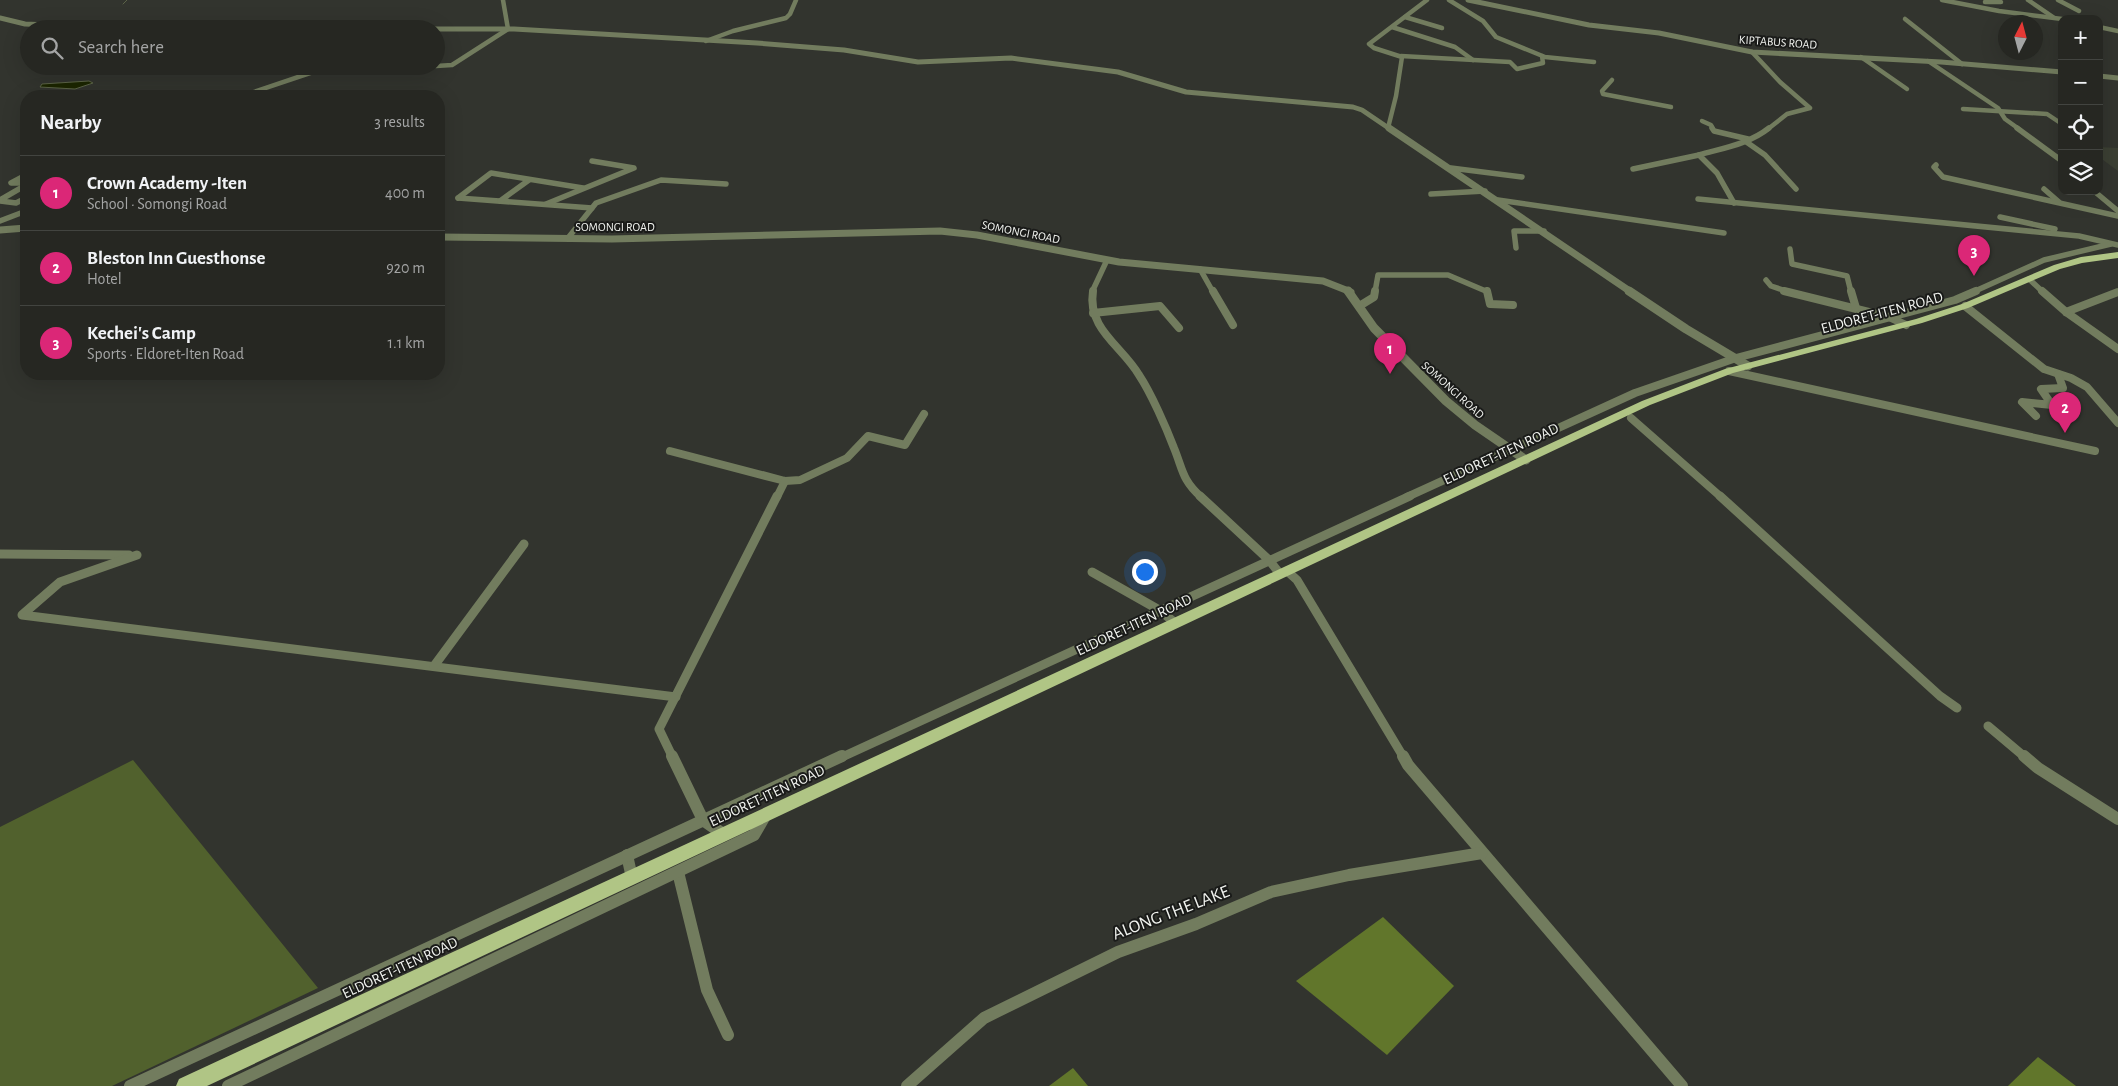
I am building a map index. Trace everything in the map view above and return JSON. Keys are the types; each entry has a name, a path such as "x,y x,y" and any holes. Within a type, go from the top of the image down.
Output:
{"main road":[{"name":"ELDORET-ITEN ROAD","path":"186,1086 1646,403 1729,371 1742,362 1906,325 1965,306 2057,267 2116,248"}],"street":[{"path":"503,0 508,29"},
{"path":"706,41 733,31 786,18 790,14 796,0"},
{"path":"1427,0 1369,45 1401,56 1510,62 1517,69 1543,63 1542,56"},
{"path":"1449,0 1483,21 1496,37 1542,56 1594,62"},
{"name":"KIPTABUS ROAD","path":"1468,0 1589,25 1659,33 1752,52 1928,61 2058,72"},
{"path":"1942,0 1999,11 2058,18"},
{"path":"1985,2 2001,2 1998,0"},
{"path":"2028,0 2055,18"},
{"path":"2058,0 2080,11"},
{"path":"1405,17 1442,28"},
{"path":"0,18 20,23"},
{"path":"1905,19 1962,64"},
{"path":"1392,27 1455,47 1473,60"},
{"path":"2103,28 2118,31"},
{"path":"445,29 508,29 844,50 918,62 1005,58 1058,62 1132,74 1167,88 1186,92 1354,107 1362,110 1485,191 1686,329 1742,362"},
{"path":"445,65 452,65 508,29"},
{"path":"1633,169 1699,156 1736,145 1759,136 1788,114 1810,108 1780,82 1752,52"},
{"path":"1388,128 1400,73 1401,56"},
{"path":"1861,57 1907,89"},
{"path":"1928,61 2001,111 2005,119 2058,158"},
{"path":"260,90 304,75"},
{"path":"2103,76 2118,78"},
{"path":"1612,80 1602,91 1603,94 1671,107"},
{"path":"1962,109 2047,114 2058,121"},
{"path":"1702,121 1711,125 1714,131 1746,140 1765,155 1796,190"},
{"path":"1699,156 1717,173 1734,203"},
{"path":"546,204 634,168 592,162"},
{"path":"1936,165 1934,167 1943,177 2118,216"},
{"path":"1450,168 1522,177"},
{"path":"585,188 491,173 458,198 592,208"},
{"path":"20,178 11,183 20,184"},
{"path":"500,201 529,180"},
{"path":"568,238 596,203 661,180 726,184"},
{"path":"0,200 20,188"},
{"path":"2044,189 2060,203"},
{"path":"1431,194 1485,191"},
{"path":"2099,195 2118,211"},
{"path":"0,200 16,203 20,201"},
{"path":"1498,200 1724,233"},
{"path":"1698,200 2091,238"},
{"path":"0,221 20,213"},
{"path":"2000,217 2087,236 2116,248"},
{"path":"0,230 20,228"},
{"name":"SOMONGI ROAD","path":"445,237 709,238 940,231 977,235 1107,260 1323,281 1351,292 1374,328 1439,394 1475,425 1526,460"},
{"path":"1516,248 1514,231 1544,231"},
{"path":"130,1086 702,820 1634,393 1890,317 1955,300 2044,260 2116,248"},
{"path":"1790,249 1792,264 1847,276 1856,308"},
{"path":"1107,260 1092,292 1093,313 1100,330 1139,374 1174,448 1184,479 1195,492 1269,560 1297,580 1408,765 1682,1086"},
{"path":"1200,269 1233,325"},
{"path":"1361,305 1374,297 1378,275 1448,275 1485,288 1488,291 1490,304 1512,305"},
{"path":"2028,279 2066,312 2118,349"},
{"path":"1766,280 1771,286 1782,290 1890,317 1906,325"},
{"path":"2066,312 2118,292"},
{"path":"1093,313 1160,306 1179,328"},
{"path":"1965,306 2027,358 2044,369 2080,382 2087,387 2118,423"},
{"path":"1729,371 2095,451"},
{"path":"2036,416 2022,402 2052,405 2041,389 2063,388 2058,374"},
{"path":"670,452 785,481 800,480 848,458 868,436 905,445 924,414"},
{"path":"1631,418 1779,548 1940,696 1957,708"},
{"path":"723,834 702,820 659,729 785,481"},
{"path":"434,666 524,544"},
{"path":"0,554 136,555 60,582 22,615 676,697"},
{"path":"1092,572 1161,611 1176,623"},
{"path":"1988,726 2038,768 2118,819"},
{"path":"228,1086 754,835 766,814"},
{"name":"ALONG THE LAKE","path":"907,1086 984,1018 1118,952 1196,924 1271,892 1349,875 1482,853"},
{"path":"627,855 632,878"},
{"path":"678,872 707,990 728,1035"},
{"path":"602,892 617,901"}],"shaded area":[{"path":"89,81 93,83 75,89 40,87 42,84"},
{"path":"2103,147 2118,148 2118,171 2103,160"},
{"path":"133,760 318,988 112,1086 0,1086 0,827"}],"green space":[{"path":"1383,917 1454,986 1387,1055 1296,981"},
{"path":"2038,1057 2076,1086 2008,1086"},
{"path":"1073,1068 1088,1086 1049,1086"}],"waterway":[{"path":"123,4 127,0"}],"place":[{"name":"Kechei's Camp","path":"1974,276"},
{"name":"Crown Academy -Iten","path":"1390,374"},
{"name":"Bleston Inn Guesthonse","path":"2065,433"}]}
